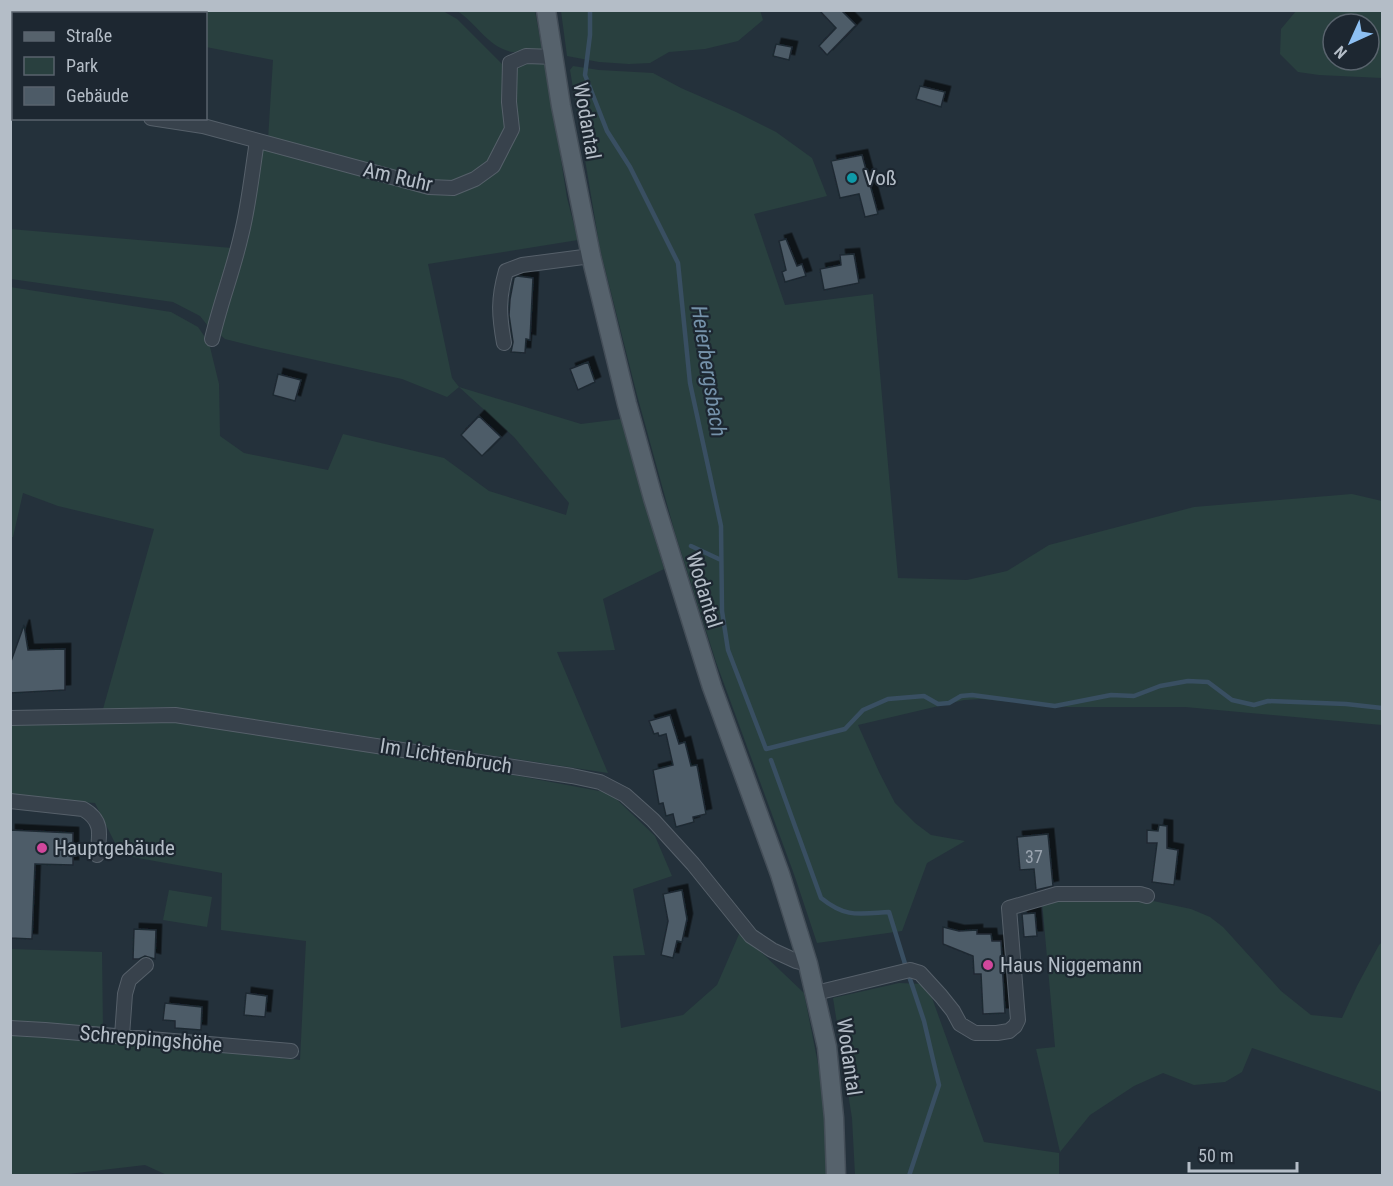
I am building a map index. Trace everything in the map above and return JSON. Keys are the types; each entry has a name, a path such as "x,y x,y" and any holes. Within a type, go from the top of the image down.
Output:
{"main road":[{"name":"Wodantal","path":"546,10 561,106 591,256 630,415 680,588 712,687 780,874 816,993 827,1047 834,1118 836,1176"}],"street":[{"name":"Am Ruhr","path":"164,120 203,126 429,187 453,188 475,179 493,166 512,129 509,102 510,63 526,56 554,57"},
{"path":"212,339 219,308 242,235 257,141"},
{"path":"504,343 499,317 501,287 506,271 522,265 591,256"},
{"name":"Im Lichtenbruch","path":"10,718 175,715 600,782 626,795 653,820 693,864 751,936 772,950 808,964"},
{"path":"10,801 83,809 91,814 99,825 97,855"},
{"path":"816,993 910,970 920,973 953,1011 960,1024 967,1029 975,1033 997,1034 1009,1031 1018,1020 1009,908 1057,894 1140,894 1147,896"},
{"path":"122,1036 124,994 129,980 146,965"},
{"name":"Schreppingshöhe","path":"10,1028 291,1051"}],"green space":[{"path":"760,10 763,20 738,41 705,49 669,52 650,63 629,64 599,62 567,56 561,11"},
{"path":"10,11 443,11 457,19 503,65 508,127 489,163 474,175 452,182 430,183 268,140 273,60 207,47 207,12 12,12 11,99"},
{"path":"457,11 535,11 542,50 524,53 504,50"},
{"path":"1296,11 1382,11 1382,78 1298,72 1280,54 1281,29"},
{"path":"542,62 546,65 567,198 578,240 428,264 452,378 459,387 447,397 402,379 225,339 218,333 259,147 428,190 497,169 513,104 515,67 522,63"},
{"path":"573,66 653,73 776,132 812,158 827,196 754,214 785,305 873,294 898,578 967,580 1007,571 1049,545 1194,507 1352,494 1382,501 1382,725 1185,707 1068,707 981,699 964,700 858,725 895,803 931,835 965,841 927,863 902,931 817,943 716,662 675,533 600,249 570,70"},
{"path":"10,229 232,248 208,326 200,316 173,302 11,279"},
{"path":"10,287 171,312 198,327 209,343 219,384 220,436 244,453 328,470 343,434 444,458 489,491 566,515 569,503 514,437 459,387 581,424 621,419 664,569 603,599 615,650 557,652 608,773 172,707 103,709 154,529 58,506 23,493 13,537 11,537"},
{"path":"174,720 460,765 610,793 655,836 672,876 633,889 645,955 613,956 621,1028 683,1015 717,985 740,932 804,993 822,1084 829,1175 169,1176 145,1165 68,1174 11,1175 10,1034 202,1049 300,1060 306,941 221,930 222,873 121,855 95,803 11,797 11,724"},
{"path":"169,890 212,897 207,927 163,920"},
{"path":"1139,898 1191,909 1210,917 1223,927 1281,991 1311,1015 1342,1018 1382,942 1382,1092 1252,1048 1242,1072 1225,1082 1194,1085 1163,1073 1134,1086 1090,1115 1060,1152 1036,1049 1055,1047 1042,901"},
{"path":"10,949 102,952 103,1030 11,1025"},
{"path":"899,983 925,984 984,1142 1059,1153 1059,1175 855,1175 852,1118 833,998"}],"building":[{"path":"819,10 841,10 856,25 827,55 819,46 836,28"},
{"path":"776,44 792,47 789,60 773,56"},
{"path":"920,86 945,92 941,107 916,99"},
{"name":"Voß","path":"862,155 878,214 865,217 859,194 840,198 831,161"},
{"path":"786,239 797,266 802,264 806,276 785,282 782,272 786,270 779,241"},
{"path":"854,254 859,283 824,290 820,269 841,265 840,255"},
{"path":"517,276 533,278 530,340 526,339 525,353 511,352 513,342 509,315 510,299 514,278"},
{"path":"588,362 595,382 578,390 570,369"},
{"path":"278,374 301,380 295,401 273,395"},
{"path":"479,416 501,437 482,456 461,435"},
{"path":"24,625 28,650 65,649 65,690 10,693 10,664"},
{"path":"670,715 679,744 685,742 691,766 697,765 706,814 693,817 694,822 676,827 673,814 666,816 663,803 659,804 653,770 673,765 666,734 659,736 658,733 654,734 649,721"},
{"path":"1159,825 1167,826 1167,848 1178,850 1174,885 1152,882 1157,843 1147,843 1147,830 1158,831"},
{"path":"10,830 73,833 73,865 35,864 32,939 10,938"},
{"path":"1048,834 1053,886 1036,890 1034,869 1020,870 1017,837"},
{"path":"682,890 687,919 682,942 677,941 673,958 661,955 668,921 663,894"},
{"path":"1035,913 1037,936 1024,937 1022,914"},
{"name":"Haus Niggemann","path":"943,927 959,931 977,930 977,934 991,934 992,941 1001,941 1005,1013 983,1014 981,974 974,974 973,956 943,944"},
{"path":"134,929 156,930 155,959 145,956 133,959"},
{"path":"246,993 267,996 265,1017 244,1015"},
{"path":"165,1003 202,1007 201,1030 175,1028 175,1021 163,1020"}],"waterway":[{"name":"Heierbergsbach","path":"590,10 590,35 585,75 607,131 630,167 678,263 690,383 721,526 722,611 728,650 766,749 845,729 863,710 888,699 924,696 938,704 949,703 961,696 972,695 1055,706 1111,695 1134,696 1160,686 1188,681 1208,682 1232,700 1254,705 1268,701 1382,708"},
{"path":"691,546 721,560"},
{"name":"Heierbergsbach","path":"771,760 821,898 845,912 860,914 889,912 906,967"},
{"name":"Heierbergsbach","path":"909,976 924,1021 939,1085 909,1176"}],"place":[{"name":"Voß","path":"852,178"},
{"name":"Hauptgebäude","path":"42,848"},
{"name":"Haus Niggemann","path":"988,965"}]}
